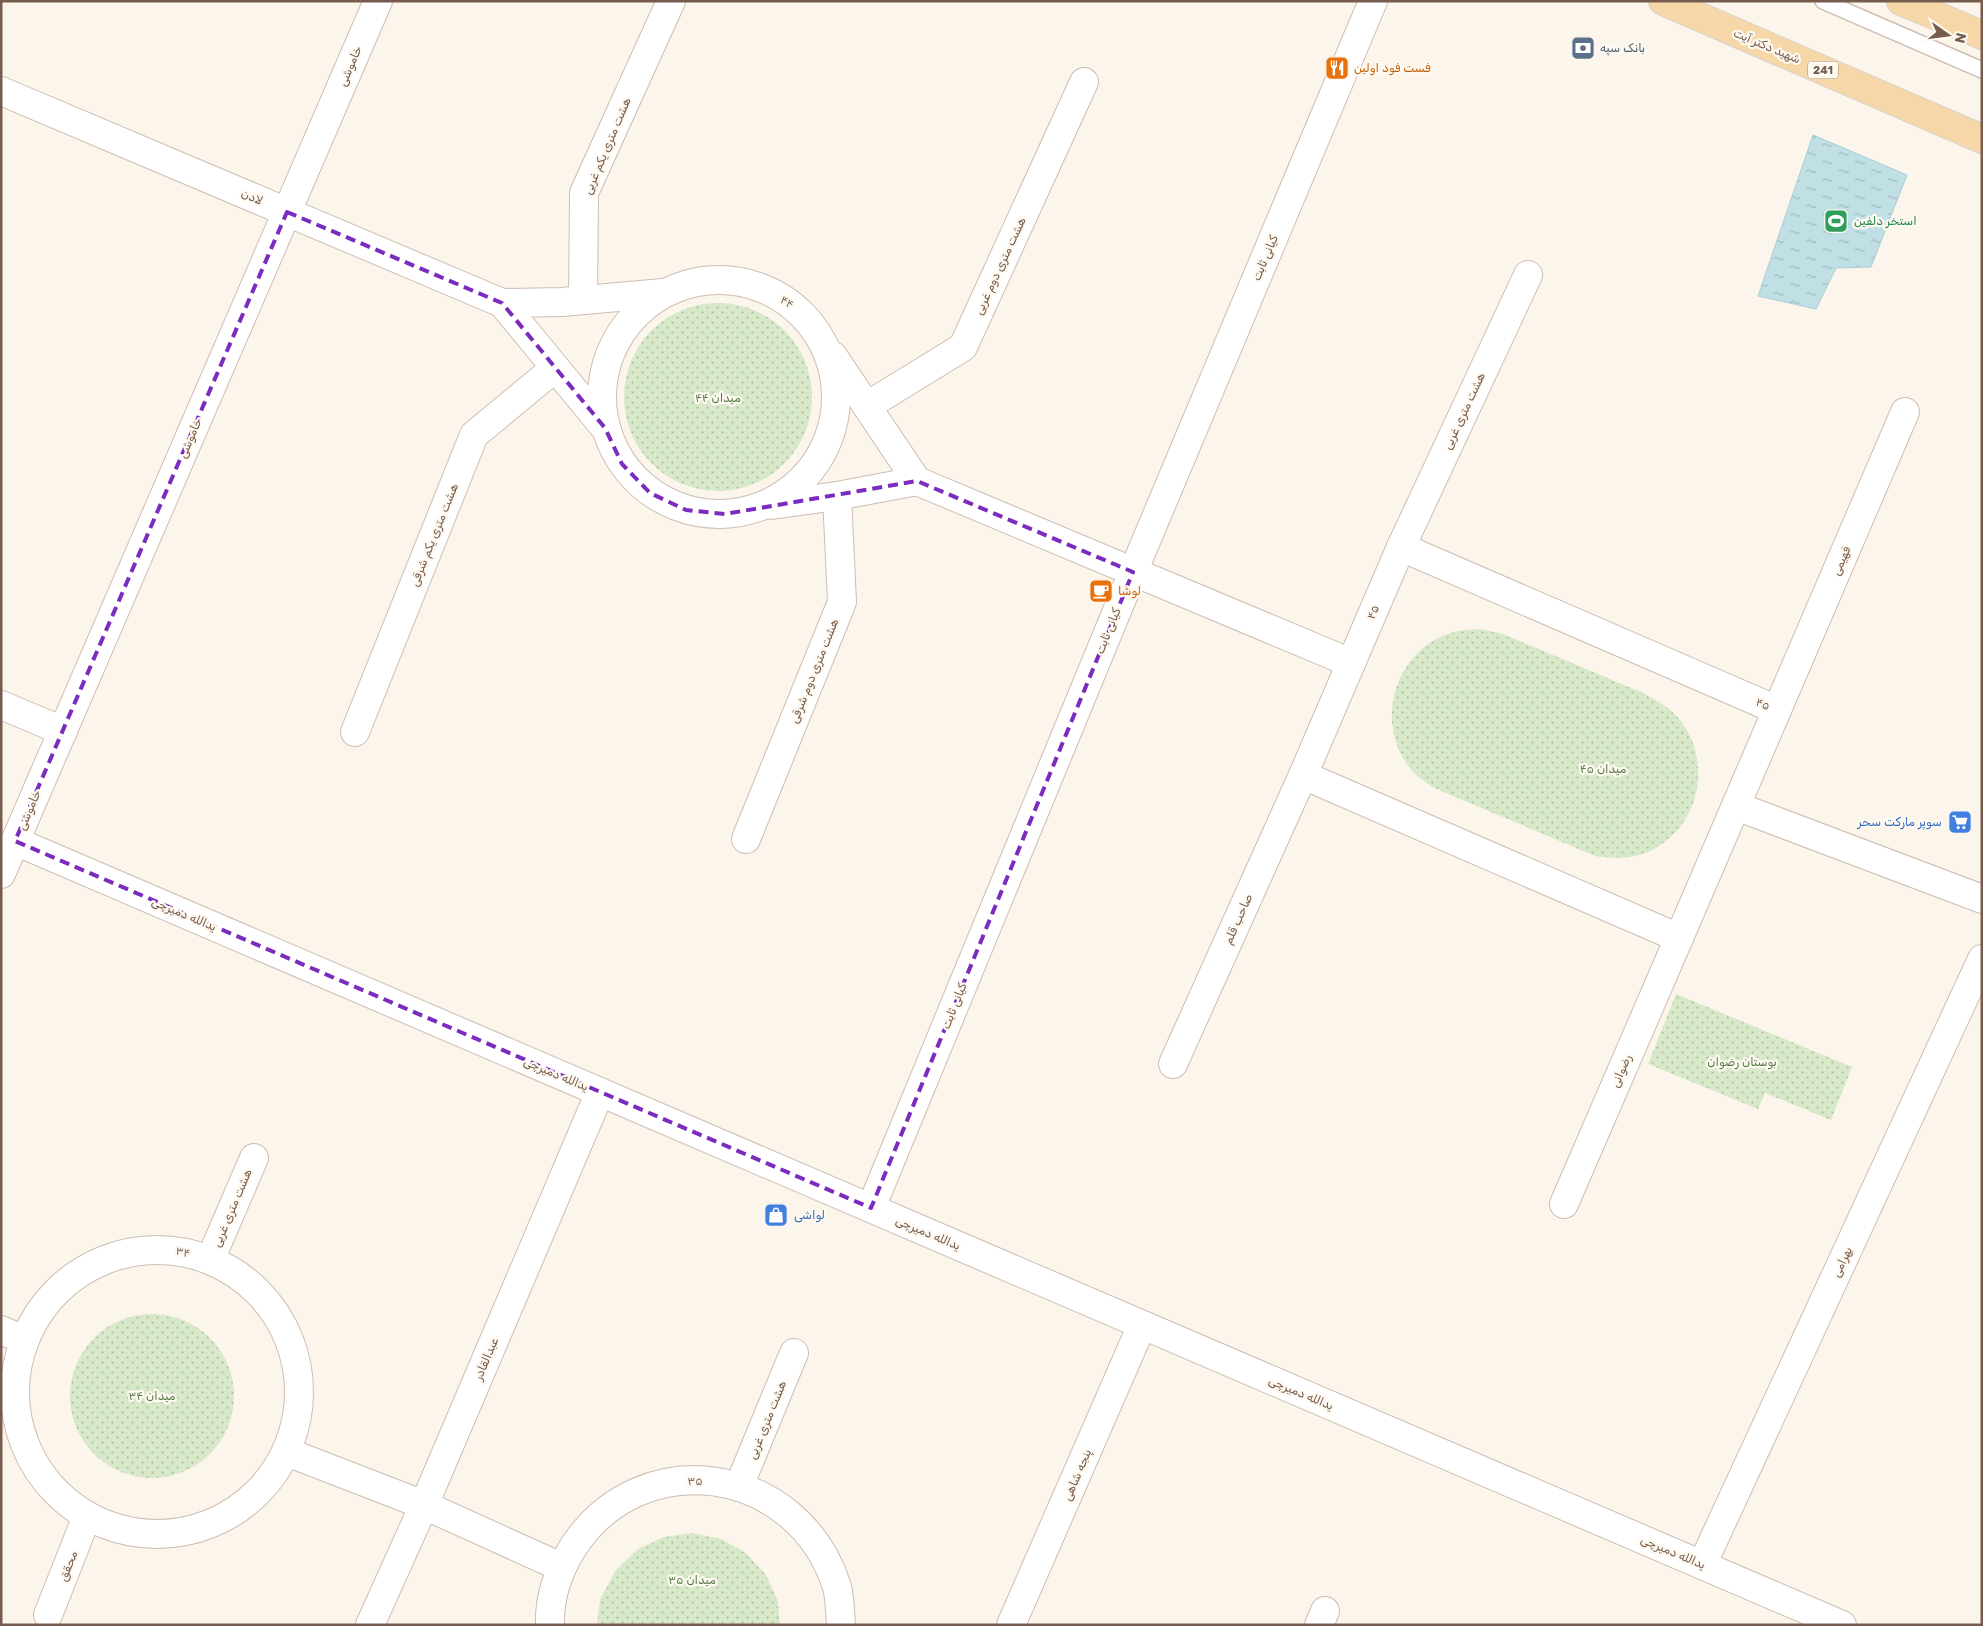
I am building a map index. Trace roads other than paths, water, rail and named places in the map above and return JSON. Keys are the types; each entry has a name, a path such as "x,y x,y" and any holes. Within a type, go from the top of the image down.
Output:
{"main road":[{"name":"شهید دکتر آیت","path":"1663,1 1982,139"},
{"path":"1901,1 1982,35"}],"street":[{"name":"خاموشی","path":"1,874 378,1"},
{"name":"هشت متری یکم غربی","path":"583,300 584,193 671,1"},
{"name":"کیانی ثابت","path":"871,1208 1133,572 1374,1"},
{"name":"هشت متری دوم غربی","path":"867,406 963,347 1084,82"},
{"name":"لادن","path":"1,90 502,303"},
{"name":"هشت متری غربی","path":"1401,547 1528,275"},
{"name":"۴۴","path":"733,279 767,289 798,309 820,337 832,368 836,401 830,434 815,464 792,488 764,506 725,514 686,510 650,493 622,464 605,428 601,389 611,350 632,317 663,293 697,280 733,279"},
{"path":"502,303 583,300 663,293"},
{"path":"502,303 605,428"},
{"path":"820,337 917,481 1351,663"},
{"name":"هشت متری یکم شرقی","path":"355,732 474,436 555,368"},
{"name":"فهیمی","path":"1777,710 1905,412"},
{"path":"764,506 837,496 917,481"},
{"name":"هشت متری دوم شرقی","path":"746,839 842,602 837,496"},
{"name":"۴۵","path":"1303,775 1401,547 1777,710 1679,938"},
{"path":"1,705 63,731"},
{"path":"1303,775 1679,938"},
{"name":"صاحب قلم","path":"1173,1064 1303,775"},
{"path":"1736,806 1982,899"},
{"name":"یدالله دمیرچی","path":"16,841 1842,1625"},
{"name":"رضوانی","path":"1564,1204 1679,938"},
{"name":"بهرامی","path":"1702,1565 1982,959"},
{"name":"عبدالقادر","path":"370,1625 424,1505 600,1092"},
{"name":"هشت متری غربی","path":"211,1258 254,1158"},
{"name":"۳۴","path":"167,1248 211,1258 250,1283 280,1318 296,1361 299,1407 287,1452 260,1491 223,1519 214,1522 178,1533 132,1533 87,1516 55,1492 31,1459 17,1421 13,1335 47,1300 81,1270 122,1253 167,1248"},
{"name":"پنجه شاهی","path":"1011,1625 1142,1325"},
{"name":"هشت متری غربی","path":"740,1486 794,1353"},
{"path":"287,1452 424,1505 561,1567"},
{"name":"۳۵","path":"550,1625 550,1609 561,1567 583,1531 616,1502 655,1485 698,1479 740,1486 783,1508 817,1543 837,1588 841,1625"},
{"name":"محقق","path":"48,1615 87,1516"}],"lane":[{"path":"1824,1 1982,70"}],"water":[{"name":"استخر دلفین","path":"1813,135 1907,175 1871,267 1836,268 1816,309 1758,296"}],"place":[{"name":"بانک سپه","path":"1583,48"},
{"name":"فست فود اولین","path":"1337,68"},
{"name":"استخر دلفین","path":"1836,221"},
{"name":"لوشا","path":"1101,591"},
{"name":"سوپر مارکت سحر","path":"1960,822"},
{"name":"لواشی","path":"776,1215"}],"park label":[{"name":"میدان ۴۴","path":"718,398"},
{"name":"میدان ۴۵","path":"1603,769"},
{"name":"بوستان رضوان","path":"1742,1062"},
{"name":"میدان ۳۴","path":"152,1396"},
{"name":"میدان ۳۵","path":"692,1580"}]}
